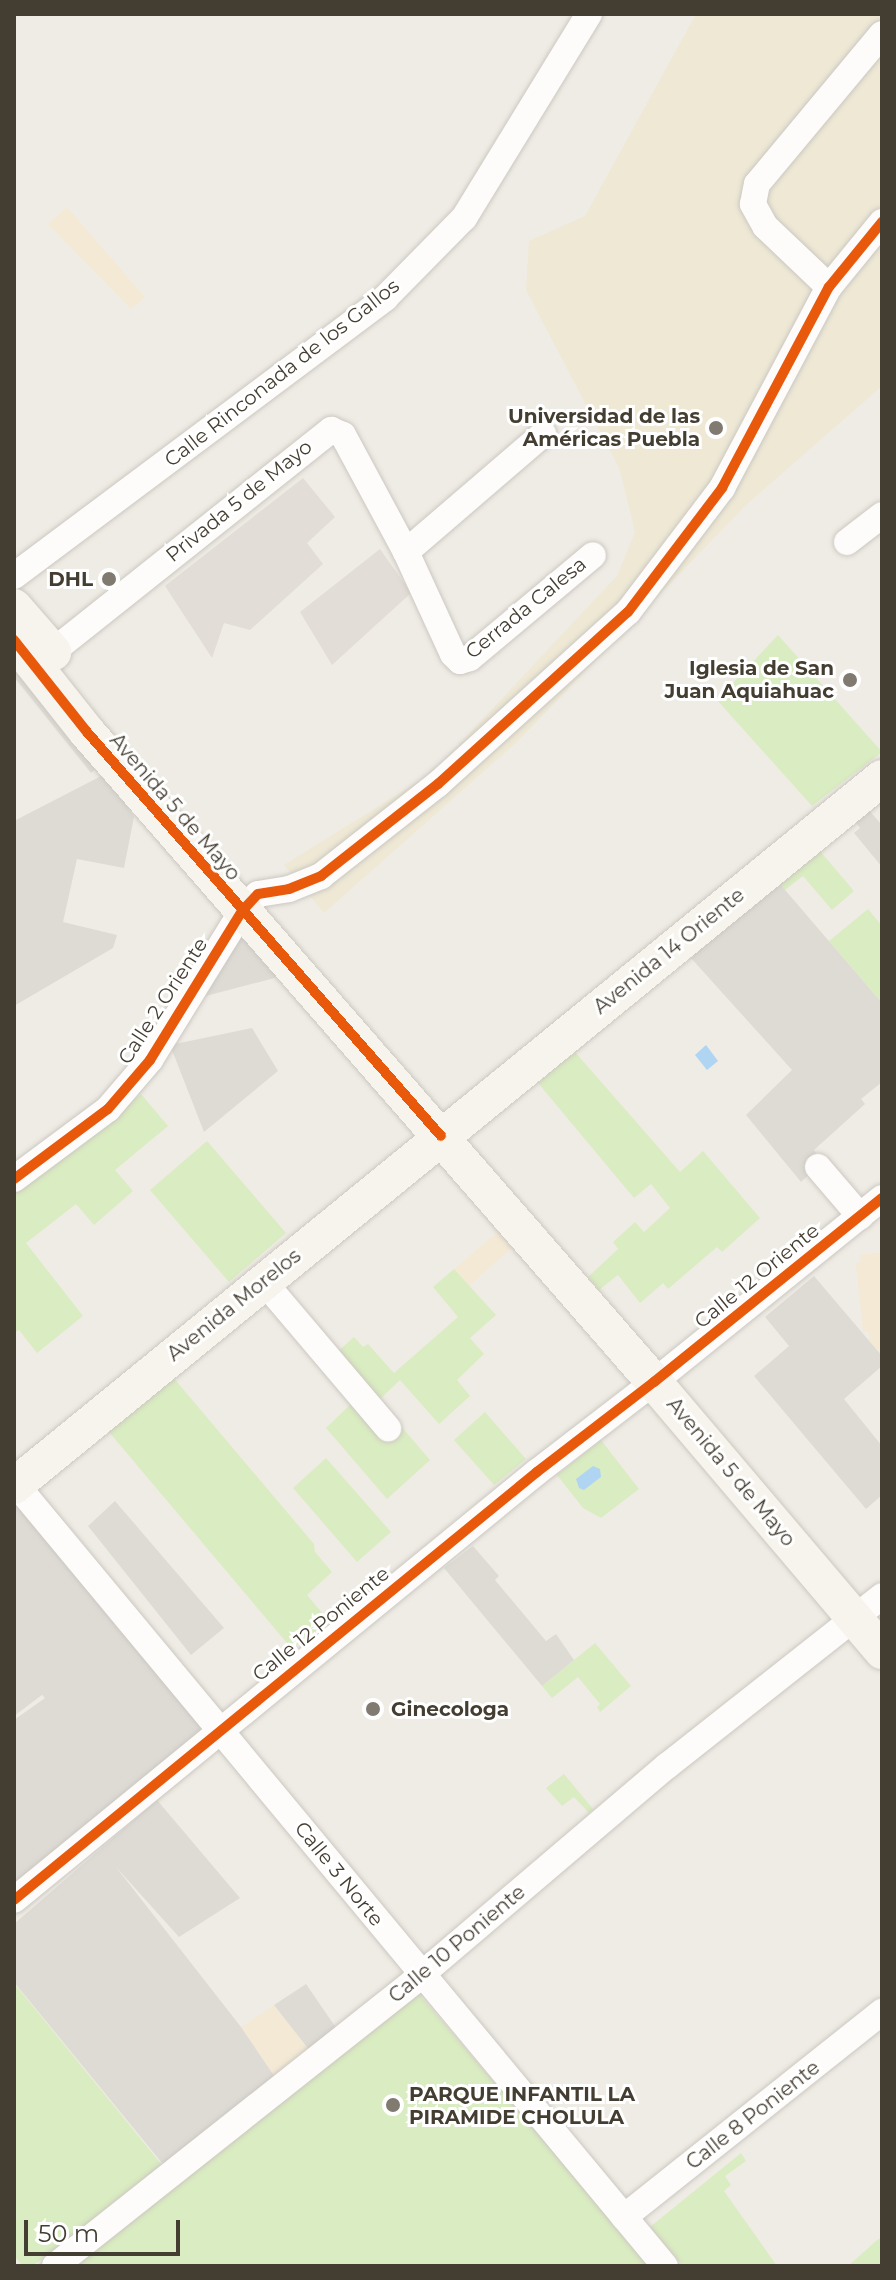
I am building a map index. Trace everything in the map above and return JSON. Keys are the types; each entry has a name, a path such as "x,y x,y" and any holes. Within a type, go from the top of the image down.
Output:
{"main road":[{"name":"Avenida 5 de Mayo","path":"14,607 250,903"},
{"name":"Avenida 5 de Mayo","path":"14,640 87,732 250,903 449,1131 654,1382 868,1607 882,1651"},
{"name":"Avenida 14 Oriente","path":"449,1131 882,778"},
{"name":"Avenida Morelos","path":"15,1484 449,1131"}],"street":[{"name":"Calle Rinconada de los Gallos","path":"14,576 385,298 464,218 589,14"},
{"path":"829,287 765,226 753,204 757,184 882,34"},
{"path":"250,903 321,876 438,784 628,612 722,488 829,287 882,222"},
{"name":"Privada 5 de Mayo","path":"52,652 331,430 343,435 406,552 453,654 460,661"},
{"path":"406,552 543,434"},
{"path":"847,542 882,515"},
{"name":"Cerrada Calesa","path":"460,661 470,658 593,555"},
{"name":"Calle 2 Oriente","path":"14,1179 108,1109 141,1070 250,903"},
{"path":"818,1167 860,1216"},
{"name":"Calle 12 Oriente","path":"654,1382 882,1198"},
{"path":"264,1282 388,1428"},
{"name":"Calle 12 Poniente","path":"14,1900 537,1472 654,1382"},
{"name":"Calle 3 Norte","path":"15,1484 665,2266"},
{"name":"Calle 10 Poniente","path":"55,2266 421,1975 667,1766 868,1607"},
{"name":"Calle 8 Poniente","path":"624,2217 882,2012"}],"shaded area":[{"name":"Universidad de las Américas Puebla","path":"696,14 882,14 882,386 746,505 517,742 324,913 284,865 432,773 617,576 635,532 620,470 526,290 529,241 585,216"},
{"path":"67,207 145,297 131,309 48,224"},
{"path":"303,478 335,517 307,543 323,564 250,630 224,623 212,658 165,586"},
{"path":"380,549 411,593 332,665 300,612"},
{"path":"14,650 107,760 91,773 14,677"},
{"path":"107,773 134,817 124,868 77,859 63,922 117,935 113,948 14,1006 14,821"},
{"path":"868,809 882,825 882,867 854,833 860,828 855,821"},
{"path":"780,884 882,1003 882,1082 861,1099 865,1104 814,1150 823,1162 801,1182 746,1115 792,1070 690,957"},
{"path":"246,923 286,975 202,997"},
{"path":"252,1028 278,1071 204,1132 170,1045"},
{"path":"502,1228 516,1244 469,1286 454,1269"},
{"path":"882,1252 882,1356 869,1341 869,1332 863,1332 856,1264 861,1262 860,1255"},
{"path":"814,1276 882,1356 882,1366 844,1399 882,1446 882,1495 866,1509 754,1376 789,1346 765,1317"},
{"path":"14,1498 212,1728 14,1888 14,1720 45,1698 42,1695 14,1716"},
{"path":"115,1501 224,1628 191,1655 88,1526"},
{"path":"473,1546 499,1576 495,1580 546,1641 556,1634 574,1660 542,1686 444,1568"},
{"path":"157,1800 240,1898 179,1937 116,1867 241,2027 281,2086 171,2174 14,1982 14,1924"},
{"path":"306,1984 341,2035 314,2056 274,2005"},
{"path":"274,2005 314,2056 281,2086 241,2027"}],"green space":[{"path":"778,635 882,752 812,806 717,700"},
{"path":"820,851 854,891 832,910 803,876 785,890 780,884"},
{"path":"868,909 882,926 882,1003 829,941"},
{"path":"575,1052 680,1172 703,1151 760,1218 722,1252 717,1247 668,1289 663,1283 640,1303 618,1275 599,1290 588,1277 618,1249 613,1242 635,1222 644,1232 670,1208 651,1184 634,1198 538,1083"},
{"path":"141,1094 168,1126 115,1170 133,1191 94,1225 76,1204 26,1243 83,1316 37,1353 19,1330 14,1333 14,1182 97,1132"},
{"path":"207,1141 286,1233 229,1282 150,1190"},
{"path":"454,1269 496,1315 470,1338 484,1354 457,1380 470,1396 439,1424 400,1380 378,1401 335,1354 354,1337 363,1347 368,1344 394,1373 458,1317 433,1287"},
{"path":"172,1376 314,1544 315,1552 332,1572 307,1595 329,1621 292,1649 109,1432"},
{"path":"355,1400 400,1425 430,1460 387,1499 326,1428"},
{"path":"485,1412 526,1459 494,1485 454,1440"},
{"path":"601,1440 639,1489 601,1518 583,1508 557,1475"},
{"path":"326,1458 391,1532 357,1562 293,1488"},
{"path":"595,1643 631,1686 600,1712 597,1707 600,1704 578,1677 552,1698 542,1686"},
{"path":"564,1774 593,1809 589,1813 574,1797 562,1806 546,1788"},
{"path":"14,1983 166,2170 32,2266 23,2266 14,2256"},
{"name":"PARQUE INFANTIL LA PIRAMIDE CHOLULA","path":"418,1993 651,2266 64,2266"},
{"path":"741,2153 746,2161 725,2176 731,2185 724,2191 777,2266 683,2266 650,2227"},
{"path":"882,2237 882,2266 848,2266 876,2241"}],"water":[{"path":"706,1045 718,1061 707,1070 695,1055"},
{"path":"593,1466 600,1469 601,1477 584,1490 579,1488 576,1479"}],"cycle path":[{"path":"14,1179 108,1109 150,1060 242,911 258,894 289,889 321,876 438,784 628,612 722,488 829,287 882,222"},
{"path":"14,640 87,732 441,1136"},
{"path":"14,1900 537,1472 882,1198"}],"place":[{"name":"Universidad de las Américas Puebla","path":"716,428"},
{"name":"DHL","path":"109,579"},
{"name":"Iglesia de San Juan Aquiahuac","path":"850,680"},
{"name":"Ginecologa","path":"373,1709"},
{"name":"PARQUE INFANTIL LA PIRAMIDE CHOLULA","path":"393,2105"}]}
